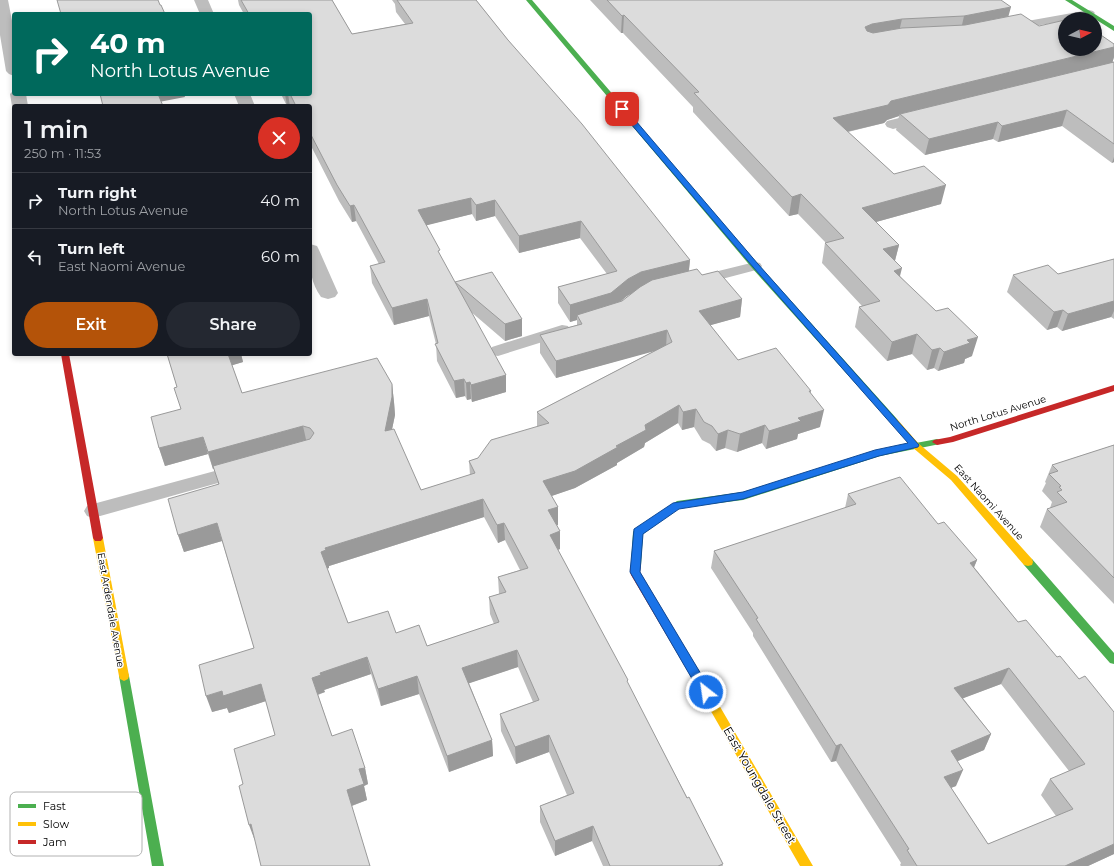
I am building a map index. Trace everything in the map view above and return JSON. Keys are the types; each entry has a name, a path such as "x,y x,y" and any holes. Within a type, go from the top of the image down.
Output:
{"street":[{"path":"1,0 12,60"},
{"path":"201,0 206,12"},
{"name":"East Naomi Avenue","path":"530,0 755,266 915,445 954,478 1114,660"},
{"path":"1068,0 1087,12"},
{"path":"1102,21 1114,29"},
{"path":"893,124 939,113"},
{"path":"312,255 328,293"},
{"name":"East Ardendale Avenue","path":"66,356 158,866"},
{"name":"North Lotus Avenue","path":"638,532 677,505 743,496 878,452 950,440 1114,388"},
{"name":"East Youngdale Street","path":"638,532 635,572 807,866"}],"lane":[{"path":"998,30 1058,19"},
{"path":"682,284 755,266"},
{"path":"498,351 574,326"},
{"path":"93,511 254,466"}],"building":[{"path":"57,0 158,0 164,12 60,12"},
{"path":"241,0 332,0 352,34 413,23 397,0 476,0 508,40 582,124 690,260 641,272 628,279 611,293 570,305 558,287 617,271 581,221 519,236 495,200 476,205 471,198 418,210 440,250 438,251 506,375 471,385 470,382 466,383 464,379 454,381 435,344 438,343 427,299 392,308 370,266 385,262 354,205 350,206 337,185 312,137 312,104 295,104 291,96 312,96 312,12 248,12"},
{"path":"607,0 1001,0 1011,7 964,16 902,19 872,24 865,27 867,31 873,33 902,28 965,25 1021,14 1039,26 1058,22 1058,56 1077,56 891,101 888,105 833,118 894,174 924,166 946,185 862,208 899,245 883,249 902,268 894,271 936,311 948,308 978,337 967,340 970,343 944,352 940,348 932,350 917,334 892,342 859,307 880,301 825,243 844,238 801,194 792,197 694,93 699,92 624,15 622,16"},
{"path":"1102,36 1114,44 1114,47 1102,50"},
{"path":"1114,62 1114,144 1067,110 1002,126 998,122 929,139 900,114"},
{"path":"100,96 159,96 162,104 102,104"},
{"path":"1114,259 1114,301 1068,314 1063,310 1054,312 1013,275 1048,265 1058,274"},
{"path":"697,269 702,275 718,271 742,299 699,311 738,360 776,348 811,391 809,391 824,410 798,418 801,421 769,431 765,425 740,434 728,430 718,434 712,426 704,422 696,409 683,412 679,405 645,425 646,430 616,446 618,447 575,471 543,481 558,507 548,510 560,531 550,535 628,680 627,681 687,798 689,797 723,864 718,866 610,866 593,826 555,841 540,806 574,793 549,735 515,747 500,714 539,700 517,650 462,668 492,740 447,756 417,676 378,689 367,657 320,673 321,675 312,678 332,736 352,729 365,768 359,769 364,784 347,790 370,866 261,866 251,824 249,825 239,786 243,784 234,749 275,735 261,684 223,696 222,691 206,696 199,665 254,648 217,523 178,535 168,499 219,484 213,466 310,439 314,433 310,428 303,426 208,452 203,437 159,448 151,417 181,409 174,388 177,387 168,356 229,356 242,393 377,358 392,384 392,397 385,431 394,429 421,490 475,473 469,461 478,458 491,440 549,423 537,412 672,342 667,330 556,361 540,335 582,324 577,315 622,301 652,280","holes":["483,499 497,525 504,523 528,568 498,577 506,592 489,597 499,622 427,646 419,625 396,633 388,611 348,623 321,552 326,550 325,548"]},
{"path":"492,272 522,319 505,324 455,282"},
{"path":"1114,445 1114,578 1047,509 1067,502 1057,492 1062,490 1059,487 1061,486 1049,474 1058,471 1052,465"},
{"path":"900,477 938,524 944,522 977,560 970,563 1018,622 1026,620 1057,657 1060,656 1079,679 1085,676 1114,712 1114,844 1065,866 917,866 907,850 909,849 841,744 836,746 756,619 758,618 714,551 856,504 848,494","holes":["1009,668 1085,764 1050,779 1073,809 988,844 944,777 963,770 951,751 991,734 954,688"]}],"traffic: fast":[{"path":"529,0 755,266 894,421"},
{"path":"1068,0 1114,29"},
{"path":"636,565 638,532 677,505 743,496 879,453 937,442"},
{"path":"1028,562 1114,660"},
{"path":"124,676 158,866"}],"traffic: slow":[{"path":"894,421 915,445 954,478 1028,562"},
{"path":"98,538 124,676"},
{"path":"701,684 807,866"}],"traffic: jam":[{"path":"65,356 98,538"},
{"path":"937,442 950,440 1114,388"},
{"path":"636,565 635,572 701,684"}],"route":[{"path":"622,109 755,266 915,445 878,452 743,496 677,505 638,532 635,572 706,692"}]}
